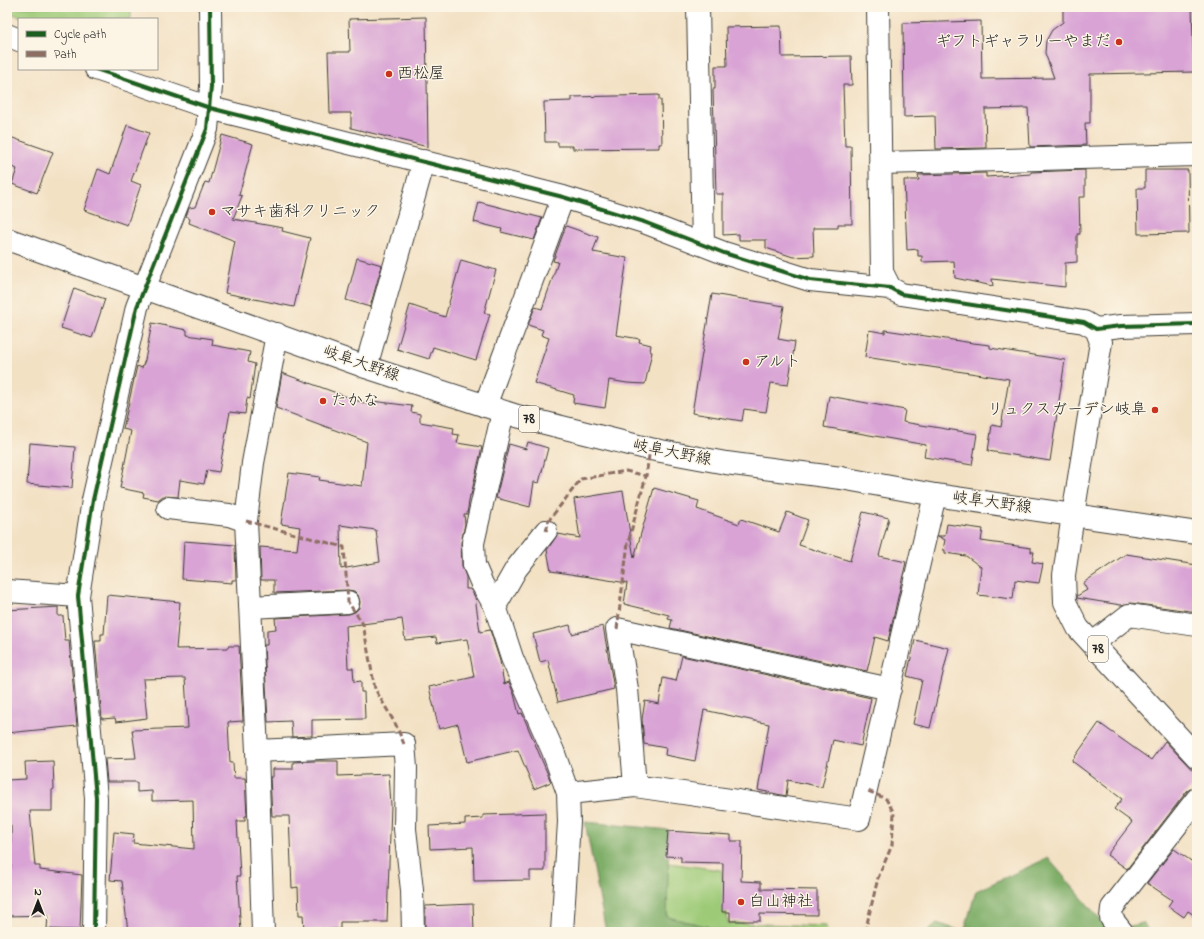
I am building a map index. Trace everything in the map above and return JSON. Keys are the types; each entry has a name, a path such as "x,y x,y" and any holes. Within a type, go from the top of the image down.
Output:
{"street":[{"path":"94,932 96,798 78,596 93,500 136,307 207,129 211,87 210,7"},
{"path":"698,7 703,244"},
{"path":"878,7 882,272 890,288"},
{"path":"7,35 18,40"},
{"path":"99,70 210,108 563,197 644,222 724,253 810,280 890,288 901,294 1084,322 1096,329 1122,326 1197,324"},
{"path":"880,163 1197,155"},
{"path":"366,367 424,161"},
{"path":"562,932 569,822 568,792 553,751 512,658 495,606 482,584 474,565 473,543 494,409 563,197"},
{"name":"岐阜大野線","path":"7,240 142,289 277,334 366,367 494,409 657,451 726,463 841,478 934,495 1197,533"},
{"path":"1073,515 1101,342 1096,329"},
{"path":"263,932 257,751 246,521 253,463 277,334"},
{"path":"568,792 635,786 859,819 934,495"},
{"path":"168,508 229,515 246,521"},
{"name":"78","path":"1073,515 1064,575 1065,602 1078,628 1197,757"},
{"path":"495,606 516,569 546,531"},
{"path":"7,590 78,596"},
{"path":"250,607 348,602"},
{"path":"1093,643 1129,615 1197,625"},
{"path":"635,786 627,689 617,629 890,689"},
{"path":"257,751 404,744 406,768 405,829 412,890 413,932"},
{"path":"1122,932 1111,918 1112,908 1197,799"}],"green space":[{"path":"7,7 131,7 131,18 24,18 7,12"},
{"path":"585,822 669,830 667,917 730,932 606,932"},
{"path":"1048,858 1110,931 1143,923 1150,932 964,932 976,891"},
{"path":"668,863 721,870 728,923 826,926 827,932 730,932 667,917"},
{"path":"937,923 964,932 926,932"}],"building":[{"path":"1063,7 1192,7 1194,72 1090,74 1090,123 1085,123 1086,145 1030,147 1028,108 985,109 986,148 936,149 935,116 904,117 903,23 981,21 982,79 1054,78 1045,53 1046,41 1052,30 1063,22"},
{"name":"西松屋","path":"426,17 428,147 351,128 351,113 330,113 328,52 350,52 349,19"},
{"path":"781,26 782,57 851,56 852,85 843,85 845,146 851,146 852,224 838,224 838,228 813,228 814,256 793,257 766,248 766,240 739,240 739,234 723,235 723,194 716,194 713,89 715,89 715,66 727,66 726,27"},
{"path":"659,95 659,100 661,100 662,144 659,144 659,148 573,149 573,146 558,146 558,142 545,142 544,102 572,101 572,97"},
{"path":"127,125 149,133 131,181 141,185 127,225 84,210 98,169 110,174"},
{"path":"222,135 253,144 239,195 242,196 233,219 283,228 282,231 310,238 294,307 225,293 235,241 189,223 190,219 186,216 189,208 195,207 205,182 209,183"},
{"path":"7,136 53,152 37,193 12,184 17,169 7,165"},
{"path":"1085,170 1085,197 1079,197 1080,234 1077,234 1077,262 1065,263 1065,287 992,279 993,286 955,278 954,261 922,262 922,256 918,256 918,249 907,250 904,180 919,180 918,175 986,173 986,177 1031,174 1031,172"},
{"path":"1145,170 1188,170 1189,233 1138,234 1137,188 1145,188"},
{"path":"479,202 542,218 534,240 501,232 502,229 474,222"},
{"path":"566,226 598,237 593,252 627,258 616,335 640,339 639,342 651,345 650,351 652,352 645,384 609,380 605,408 573,403 574,395 534,383 549,338 541,335 543,330 528,325 535,307 542,309 558,262 553,261"},
{"path":"357,258 382,265 370,307 346,300"},
{"path":"461,260 496,270 484,313 490,314 476,360 433,347 429,359 397,349 410,305 445,317"},
{"path":"74,288 105,299 92,338 61,328"},
{"name":"アルト","path":"712,294 784,306 778,339 795,342 788,385 771,383 766,412 744,409 742,421 692,413"},
{"path":"152,323 187,330 187,335 213,339 212,345 250,352 248,362 255,364 250,399 247,398 245,414 230,412 219,472 207,470 204,484 180,480 178,497 163,496 158,500 143,497 144,493 120,488 131,431 123,429 137,366 142,368 145,360"},
{"path":"869,330 885,333 885,330 990,345 990,348 1065,360 1050,461 988,451 992,425 1001,427 1009,379 865,357"},
{"path":"282,373 372,406 372,401 412,406 411,412 420,414 420,422 454,428 453,434 459,435 457,443 482,447 470,495 467,514 464,514 465,524 461,543 462,566 466,577 466,589 470,589 475,597 480,632 490,630 500,661 504,684 509,682 519,714 522,713 551,782 534,789 518,750 467,762 458,724 439,729 429,687 474,677 467,639 437,643 436,637 405,640 402,619 346,626 348,668 353,668 354,682 361,681 361,692 364,692 365,719 312,720 312,736 292,737 291,721 268,722 264,645 267,645 267,630 276,629 275,618 349,614 355,612 359,608 360,602 358,595 354,591 348,590 274,593 274,580 261,580 260,547 297,550 300,527 281,524 289,473 320,477 319,480 362,486 367,442 276,408","holes":["340,525 376,530 380,562 341,569"]},
{"path":"829,396 905,410 903,422 977,434 972,465 924,457 926,445 824,427"},
{"path":"528,442 548,448 539,483 534,482 530,507 496,498 509,444 526,449"},
{"path":"30,443 75,447 72,488 27,484"},
{"path":"654,488 699,501 697,509 739,524 741,519 779,532 787,512 808,520 799,545 850,561 863,512 889,518 879,556 906,562 888,641 875,637 867,671 670,628 672,620 668,619 669,615 624,604 627,583 551,571 547,550 558,534 580,538 574,499 623,491 634,558"},
{"path":"947,524 983,529 981,541 1031,548 1031,552 1034,552 1032,562 1043,564 1039,583 1015,580 1013,599 978,595 981,567 966,556 945,553 945,550 943,550 945,540 938,536 945,536"},
{"path":"184,541 235,545 236,580 232,580 232,583 182,579"},
{"path":"1126,554 1197,565 1197,612 1131,603 1121,605 1077,598 1077,596 1087,590 1083,583"},
{"path":"107,595 180,602 176,649 228,648 228,646 239,646 243,721 228,722 230,763 233,763 234,778 245,778 247,816 245,816 245,821 237,821 240,876 237,876 241,932 128,932 122,881 110,880 114,832 134,834 133,843 194,849 193,800 152,801 152,791 137,792 137,782 107,782 105,759 136,758 132,730 188,728 185,678 143,679 147,718 116,722 115,718 102,719 95,641 101,641 101,634 104,634"},
{"path":"58,607 58,616 63,616 65,641 69,641 77,726 7,733 7,610"},
{"path":"570,625 572,634 603,626 614,689 558,702 548,660 540,662 533,634"},
{"path":"915,640 949,648 930,728 913,724 922,680 907,676"},
{"path":"682,656 871,698 861,746 833,740 822,787 788,780 786,796 758,790 769,724 704,710 695,761 665,755 666,748 644,744 642,719 645,701 659,704 663,678 676,681"},
{"path":"1099,723 1151,760 1165,741 1197,775 1197,785 1187,791 1127,869 1107,855 1132,822 1114,809 1122,799 1072,761"},
{"path":"53,761 54,789 52,790 52,811 30,811 35,866 40,866 40,870 82,875 80,930 47,929 48,915 7,916 7,867 11,867 11,825 7,825 7,780 26,779 25,762"},
{"path":"338,761 338,776 389,774 391,805 387,922 340,922 340,929 304,930 303,915 299,915 298,887 292,888 289,816 272,816 270,777 273,777 273,769 293,769 293,762"},
{"path":"545,813 545,871 530,871 530,880 474,881 473,847 430,849 429,826 465,824 465,819 483,818 483,815"},
{"path":"668,831 731,835 731,841 742,841 741,881 761,882 761,889 817,890 817,915 760,914 760,921 730,921 730,912 722,912 723,863 681,862 681,857 666,856"},
{"path":"1174,849 1197,865 1197,917 1188,911 1184,917 1168,906 1172,900 1147,883"},
{"path":"473,904 474,932 452,932 452,928 425,929 425,906"}],"marked path":[{"path":"617,629 628,543 646,476 650,449"},
{"path":"546,531 549,520 581,479 626,471 646,476"},
{"path":"246,521 344,547 348,602 363,624 375,689 396,725 404,744"},
{"path":"865,932 878,878 892,845 894,813 886,799 866,790"}],"cycle path":[{"path":"94,932 96,798 78,596 93,500 137,307 207,129 211,87 210,7"},
{"path":"99,70 210,108 563,197 644,222 724,253 810,280 890,288 901,294 1084,322 1096,329 1121,326 1197,324"}],"place":[{"name":"ギフトギャラリーやまだ","path":"1119,42"},
{"name":"西松屋","path":"389,74"},
{"name":"マサキ歯科クリニック","path":"212,212"},
{"name":"アルト","path":"746,362"},
{"name":"たかな","path":"323,401"},
{"name":"リュクスガーデン岐阜","path":"1155,410"},
{"name":"白山神社","path":"741,902"}]}
